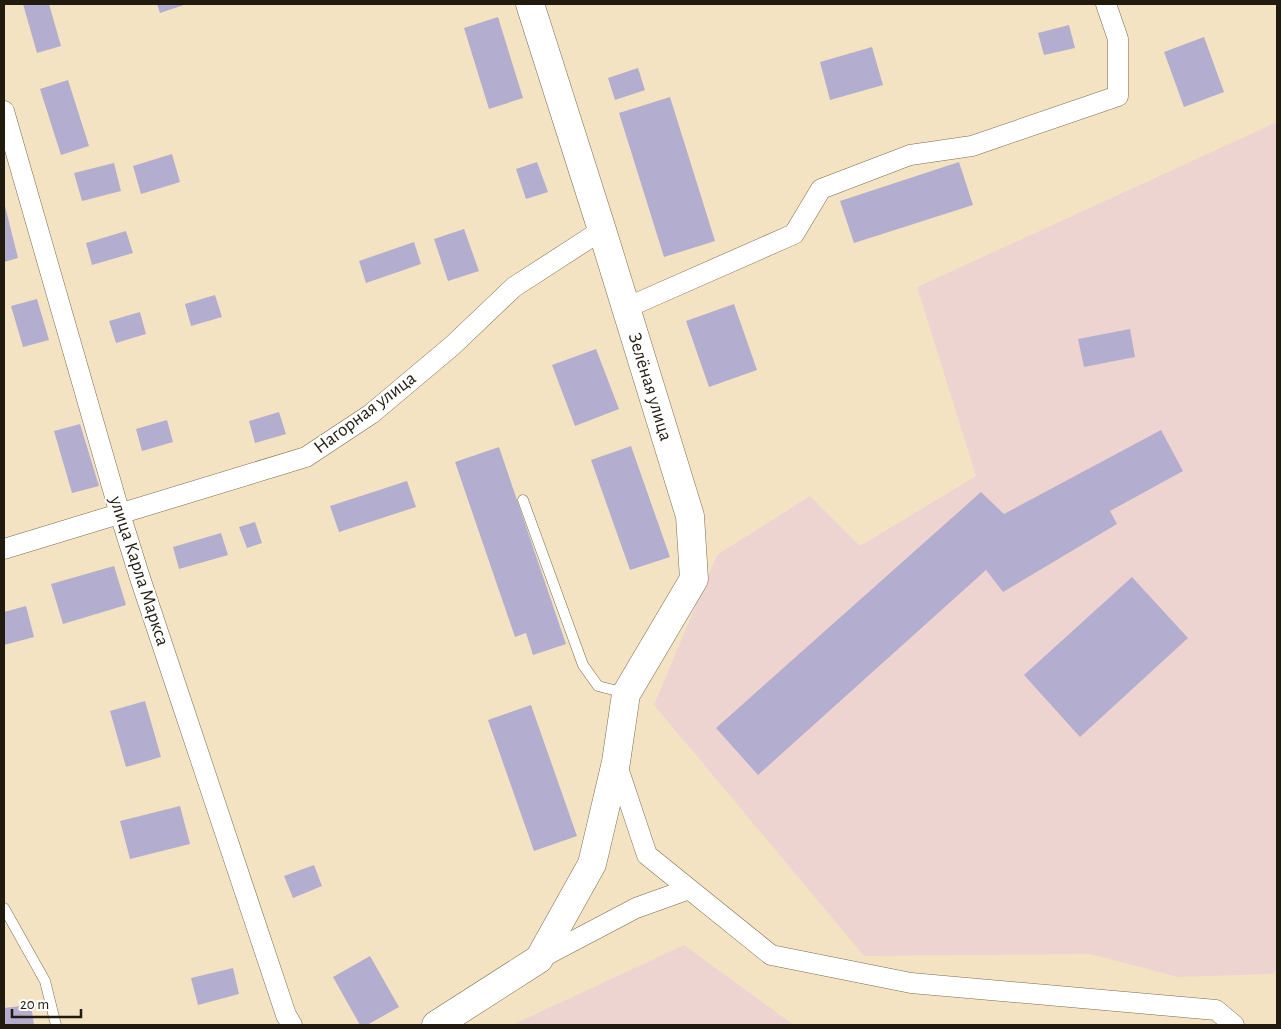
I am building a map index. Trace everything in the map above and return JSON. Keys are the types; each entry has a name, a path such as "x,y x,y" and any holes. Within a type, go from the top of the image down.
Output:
{"street":[{"name":"Зелёная улица","path":"530,4 690,516 694,579 626,694 616,762 592,864 539,959"},
{"path":"626,308 794,234 821,189 910,155 972,146 1118,96 1118,39 1106,4"},
{"name":"улица Карла Маркса","path":"4,111 140,578 286,1015 292,1025"},
{"name":"Нагорная улица","path":"4,549 306,457 371,414 452,346 514,287 602,230"},
{"path":"616,762 647,855 771,955 911,982 1216,1010 1234,1025"},
{"path":"436,1025 539,959 636,908 689,889"}],"lane":[{"path":"523,500 583,665 598,686 626,694"},
{"path":"4,908 45,981 56,1025"}],"shaded area":[{"path":"1277,122 1277,969 1272,974 1178,977 1090,954 864,956 654,705 717,555 810,496 860,546 976,476 917,287"},
{"path":"684,945 794,1025 512,1025"}],"building":[{"path":"23,4 49,4 61,46 37,53"},
{"path":"157,4 187,4 160,13"},
{"path":"498,17 523,98 489,109 464,28"},
{"path":"1069,25 1075,48 1044,55 1038,33"},
{"path":"1204,37 1224,92 1184,107 1164,52"},
{"path":"872,47 883,85 830,100 820,62"},
{"path":"638,68 645,90 615,100 608,78"},
{"path":"68,80 89,146 61,155 40,89"},
{"path":"670,97 715,241 664,257 619,113"},
{"path":"172,154 180,182 141,194 133,166"},
{"path":"537,162 548,192 526,199 516,169"},
{"path":"959,162 973,205 854,243 840,201"},
{"path":"114,163 121,191 82,201 74,173"},
{"path":"4,202 18,258 4,262"},
{"path":"464,229 479,271 448,281 434,239"},
{"path":"126,231 133,253 92,265 86,243"},
{"path":"414,242 421,264 366,283 359,261"},
{"path":"215,295 222,317 191,326 185,304"},
{"path":"37,299 49,340 23,347 11,306"},
{"path":"734,304 757,370 709,387 686,321"},
{"path":"140,312 146,334 116,343 109,321"},
{"path":"1130,329 1135,357 1084,367 1078,339"},
{"path":"596,349 619,409 575,426 552,365"},
{"path":"279,412 286,434 255,443 249,421"},
{"path":"167,420 173,442 142,451 136,429"},
{"path":"80,424 99,486 72,493 54,431"},
{"path":"1161,430 1183,471 1110,511 1117,524 1003,592 986,570 758,775 716,728 981,492 1004,514"},
{"path":"631,446 670,557 630,570 591,460"},
{"path":"499,447 566,644 533,655 526,633 515,637 455,462"},
{"path":"407,481 416,507 339,532 330,506"},
{"path":"255,522 262,543 247,548 239,527"},
{"path":"221,533 228,555 179,569 173,547"},
{"path":"114,566 126,605 63,624 51,584"},
{"path":"1132,577 1188,638 1080,737 1024,675"},
{"path":"26,606 34,637 4,645 4,612"},
{"path":"145,701 161,757 126,767 110,711"},
{"path":"531,705 577,836 534,851 488,720"},
{"path":"180,806 190,844 130,859 120,821"},
{"path":"314,865 322,886 293,898 284,876"},
{"path":"370,956 399,1007 367,1025 360,1025 333,977"},
{"path":"233,968 239,994 198,1005 191,978"},
{"path":"31,1005 34,1025 4,1025 4,1008"}]}
